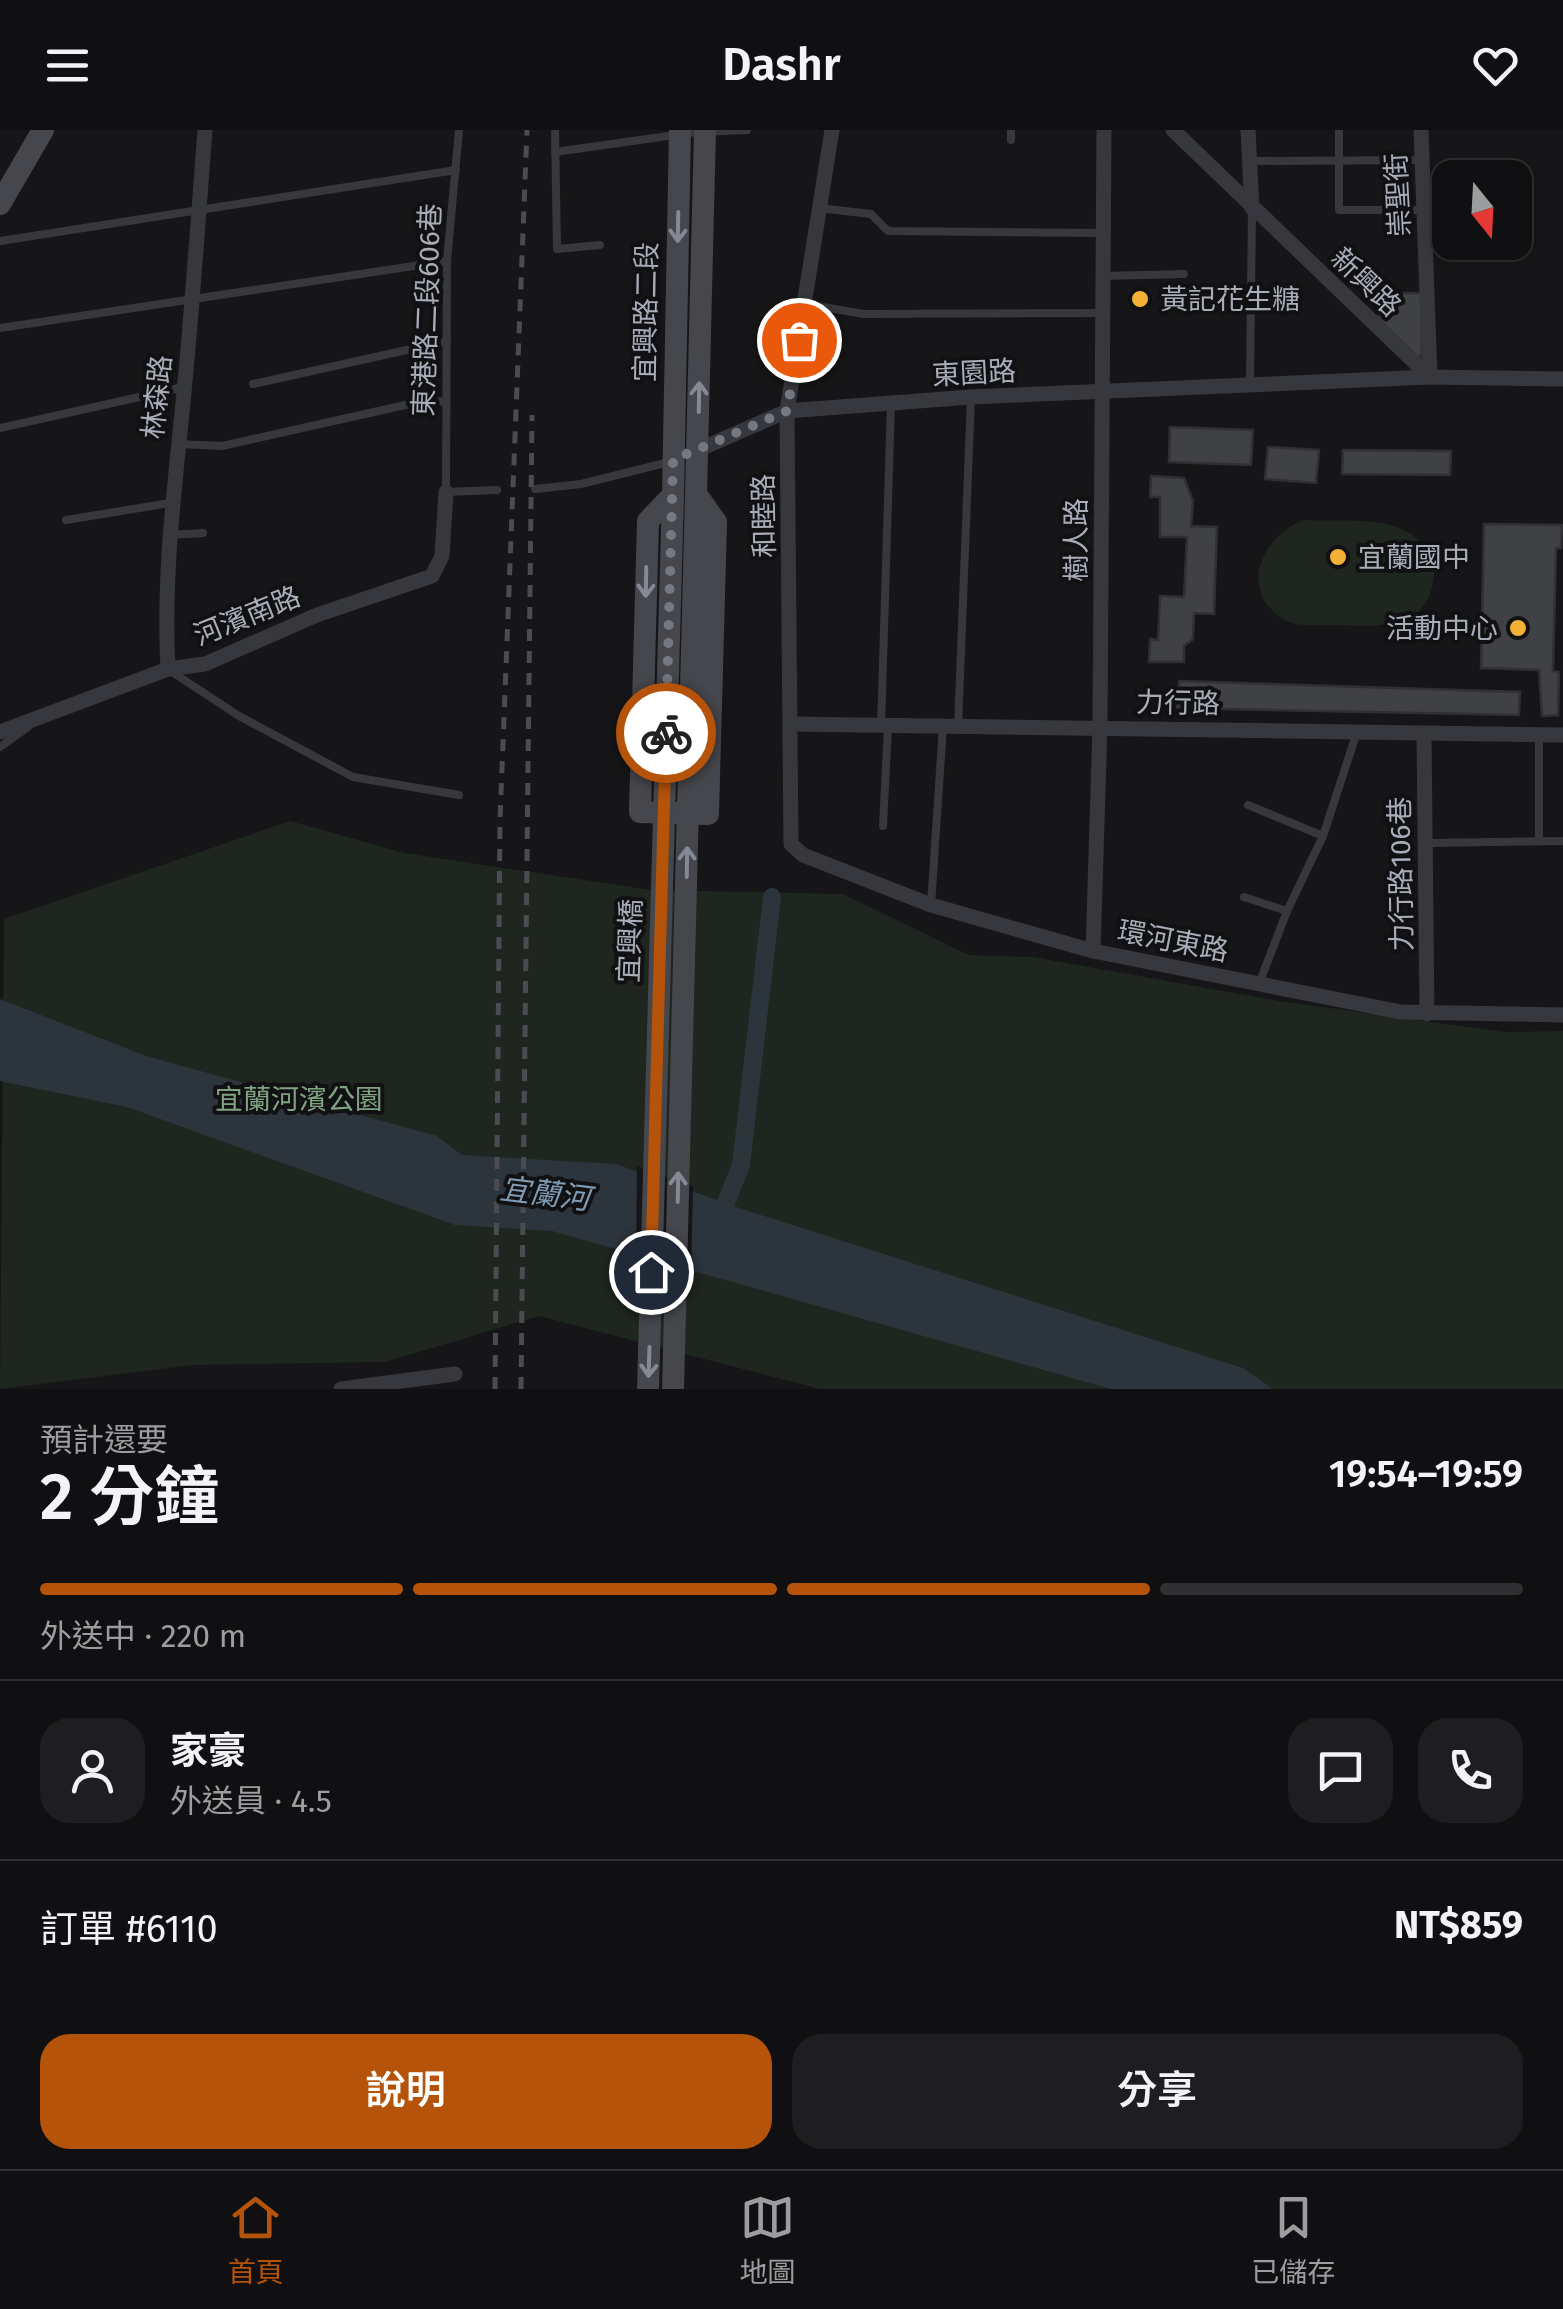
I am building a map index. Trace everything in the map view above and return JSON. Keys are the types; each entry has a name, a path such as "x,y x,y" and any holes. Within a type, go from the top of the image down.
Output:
{"street":[{"path":"0,204 43,130"},
{"name":"林森路","path":"168,669 170,503 193,298 205,130"},
{"name":"和睦路","path":"791,844 787,411 832,130"},
{"name":"樹人路","path":"1093,951 1100,726 1104,130"},
{"name":"新興路","path":"1173,130 1430,377"},
{"path":"1248,130 1252,208"},
{"name":"崇聖街","path":"1421,130 1430,377"},
{"name":"宜興路二段","path":"684,495 698,450 693,132"},
{"name":"宜興路二段","path":"684,495 673,460 693,132"},
{"path":"1430,377 1563,379"},
{"name":"東園路","path":"673,460 787,411 971,397 1430,377"},
{"name":"河濱南路","path":"1,735 168,669 205,664 317,615 432,576 442,556 446,492"},
{"path":"684,495 716,522 708,814 640,812 648,521 684,495"},
{"name":"宜興橋","path":"648,1389 684,495"},
{"name":"宜興橋","path":"673,1389 684,495"},
{"name":"力行路","path":"792,724 1563,735"},
{"name":"力行路106巷","path":"1424,733 1426,1014"},
{"path":"641,779 710,780"},
{"name":"環河東路","path":"791,844 803,855 931,905 1093,951 1426,1014 1563,1015"},
{"path":"340,1389 455,1374"}],"lane":[{"name":"東港路二段606巷","path":"446,492 447,261 460,130"},
{"path":"555,130 556,249 600,245"},
{"path":"555,152 693,132 746,130"},
{"path":"1339,130 1339,210 1424,210"},
{"path":"1249,161 1422,160"},
{"path":"0,241 456,170"},
{"path":"818,208 870,214 888,232 1101,233"},
{"path":"1250,385 1252,208"},
{"path":"0,328 447,261"},
{"path":"1102,276 1184,274"},
{"path":"805,304 864,314 1103,313"},
{"path":"253,384 447,342"},
{"path":"0,428 184,387"},
{"path":"931,905 950,726 971,397"},
{"path":"178,444 222,446 414,403 446,401"},
{"path":"883,826 891,403"},
{"name":"東園路","path":"535,490 581,484 673,460"},
{"path":"446,492 497,490"},
{"path":"66,520 170,503"},
{"path":"168,535 203,534"},
{"path":"168,669 239,716 353,776 459,795"},
{"path":"1260,984 1287,910 1323,836 1357,732"},
{"path":"1539,735 1539,841"},
{"path":"1248,806 1323,836"},
{"path":"1426,843 1563,842"},
{"path":"1244,897 1287,910"}],"green space":[{"path":"1303,520 1377,522 1410,533 1435,560 1427,601 1405,620 1372,626 1305,625 1280,617 1260,591 1261,563 1277,538"},
{"name":"宜蘭河濱公園","path":"290,821 404,853 651,890 843,894 969,955 1033,957 1279,1001 1504,1032 1563,1031 1563,1389 820,1389 539,1316 385,1362 193,1365 0,1389 4,919"}],"water":[{"name":"宜蘭河","path":"0,999 146,1056 437,1136 462,1155 616,1164 742,1209 1243,1368 1273,1389 1111,1389 552,1231 455,1225 127,1107 0,1081"}],"pier":[{"path":"637,1166 693,1186 691,1274 636,1259"}],"building":[{"path":"1378,293 1421,293 1422,355 1413,360 1378,318"},
{"path":"1170,427 1253,430 1251,465 1169,462"},
{"path":"1268,447 1319,450 1316,483 1265,479"},
{"path":"1343,450 1451,451 1450,475 1342,474"},
{"path":"1151,476 1184,478 1193,501 1191,526 1217,527 1214,614 1194,613 1193,639 1184,646 1184,662 1149,662 1150,639 1158,640 1160,596 1184,597 1187,537 1160,537 1160,497 1150,497"},
{"name":"活動中心","path":"1484,524 1562,525 1561,548 1556,548 1553,671 1559,672 1558,715 1542,716 1539,670 1481,668"},
{"path":"1179,681 1520,692 1519,715 1177,708"}],"waterway":[{"path":"717,1225 741,1165 772,897"}],"railway":[{"path":"495,1389 500,820 527,130"},
{"path":"521,1389 532,415"}],"way so far":[{"path":"666,733 673,460 787,411 799,340"}],"place":[{"name":"黃記花生糖","path":"1140,299"},
{"name":"宜蘭國中","path":"1338,557"},
{"name":"活動中心","path":"1518,628"}],"route":[{"path":"651,1272 666,733"}]}
